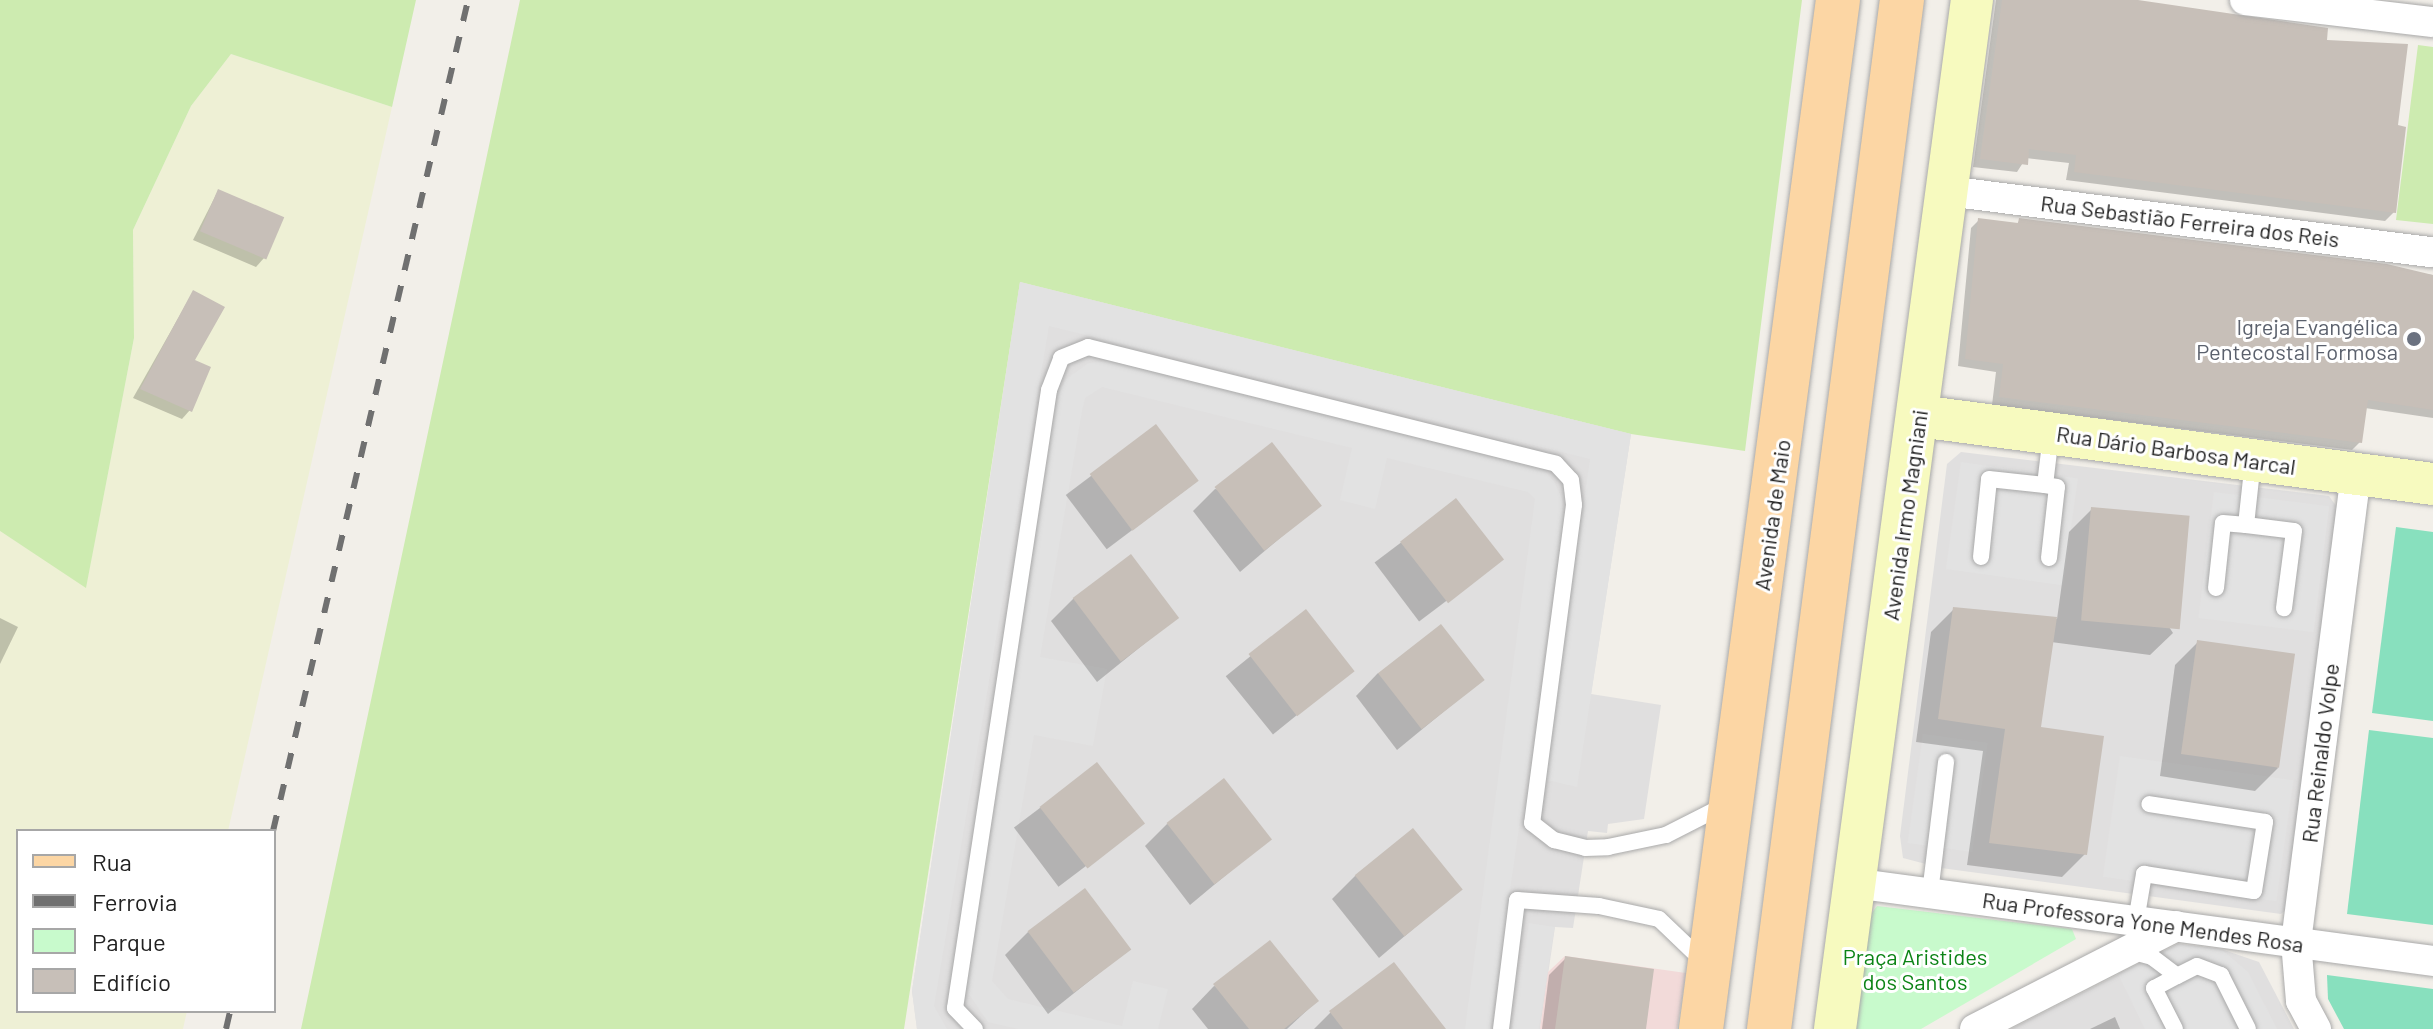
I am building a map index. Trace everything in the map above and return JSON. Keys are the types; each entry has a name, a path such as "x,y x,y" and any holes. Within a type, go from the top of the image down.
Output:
{"main road":[{"name":"Avenida de Maio","path":"1701,1029 1817,176 1838,0"},
{"path":"1769,1029 1902,0"},
{"path":"1817,176 1877,176"}],"street":[{"name":"Avenida Irmo Magniani","path":"1835,1029 1972,0"},
{"path":"2245,0 2433,22"},
{"name":"Rua Sebastião Ferreira dos Reis","path":"1947,191 2433,252"},
{"name":"Rua Dário Barbosa Marcal","path":"1919,416 2433,484"},
{"name":"Rua Reinaldo Volpe","path":"2316,1029 2301,1001 2296,942 2356,474"},
{"name":"Rua Professora Yone Mendes Rosa","path":"1853,883 1930,893 2133,936 2176,926 2433,961"},
{"path":"1975,1029 2133,936"}],"lane":[{"path":"975,1029 955,1008 1049,390 1061,358 1088,347 1556,464 1571,480 1574,505 1532,823 1554,840 1585,848 1608,847 1666,835 1731,802"},
{"path":"2045,485 2052,433"},
{"path":"2246,525 2254,460"},
{"path":"1981,557 1989,479 2057,487 2049,558"},
{"path":"2216,588 2223,523 2294,531 2284,608"},
{"path":"1930,893 1946,762"},
{"path":"2149,804 2265,822 2254,891 2144,874 2133,936 2152,957 2177,976"},
{"path":"1501,1029 1517,900 1599,906 1659,919 1710,968"},
{"path":"2175,1029 2154,988 2197,966 2221,975 2248,1029"}],"shaded area":[{"path":"1020,282 1631,434 1591,694 1661,705 1644,819 1608,824 1607,833 1588,831 1573,928 1555,927 1540,1029 917,1029 912,991"},
{"path":"1020,282 1631,434 1577,787 1543,779 1590,459 1049,326 934,1006 947,1029 917,1029 912,991"},
{"path":"1111,361 1142,364 1540,467 1554,481 1562,499 1563,522 1490,1029 1465,1029 1535,499 1528,492 1387,458 1375,509 1340,500 1352,448 1102,387 1085,398 1082,411 1040,657 1107,669 1093,746 1034,735 992,981 1008,999 1122,1026 1133,981 1168,989 1158,1029 1018,1029 988,1022 966,990 1057,398 1066,379 1089,363"},
{"path":"1961,452 2329,496 2339,510 2287,909 2281,914 1941,868 1903,858 1900,836 1947,464"},
{"path":"1961,462 2078,478 2063,585 1946,569"},
{"path":"2214,492 2329,506 2314,632 2199,618"},
{"path":"1923,734 1987,743 1972,852 1908,843"},
{"path":"2120,756 2293,780 2276,901 2103,877"},
{"path":"1529,923 1555,927 1539,1029 1512,1029"},
{"path":"2178,944 2221,949 2259,962 2294,1029 2011,1029"},
{"path":"2178,944 2221,949 2248,972 2277,1029 2145,1029 2118,974"},
{"path":"1565,956 1686,973 1677,1029 1540,1029 1548,972"}],"green space":[{"path":"0,0 416,0 392,107 231,54 191,106 133,230 134,338 86,588 0,531"},
{"path":"520,0 1802,0 1745,451 1631,434 1020,282 904,1029 301,1029"},
{"path":"2418,45 2433,47 2433,224 2396,220"},
{"path":"231,54 392,107 228,829 16,829 16,1013 187,1013 183,1029 0,1029 0,531 86,587 134,338 133,230 191,106"},
{"path":"2396,527 2433,532 2433,721 2372,713"},
{"path":"2369,730 2433,738 2433,925 2347,914"},
{"name":"Praça Aristides dos Santos","path":"1877,906 2072,929 2076,939 1921,1029 1851,1029 1869,917"},
{"path":"2327,975 2433,989 2433,1029 2344,1029 2328,999"}],"building":[{"path":"2002,0 2138,0 2328,28 2327,40 2408,44 2398,125 2406,127 2396,213 2074,172 2076,155 2029,149 2028,165 1980,159"},
{"path":"218,189 284,217 266,259 200,231"},
{"path":"1978,218 2018,223 2019,218 2387,264 2433,275 2433,410 2368,400 2362,443 1999,397 2003,364 1965,359"},
{"path":"193,290 225,307 195,360 211,367 192,412 140,389"},
{"path":"1156,424 1199,481 1132,531 1090,474"},
{"path":"1272,442 1322,506 1264,551 1214,487"},
{"path":"1456,498 1504,559 1448,603 1400,542"},
{"path":"2091,507 2190,516 2180,629 2081,621"},
{"path":"1131,554 1179,618 1121,662 1073,598"},
{"path":"1953,607 2057,617 2041,727 2104,736 2087,855 1989,843 2005,729 1938,719"},
{"path":"1306,609 1355,671 1297,716 1248,654"},
{"path":"1441,624 1485,680 1422,729 1378,673"},
{"path":"2197,640 2295,654 2279,768 2181,754"},
{"path":"1097,762 1145,823 1087,868 1039,807"},
{"path":"1224,778 1272,839 1214,884 1166,823"},
{"path":"1413,828 1463,889 1404,937 1355,875"},
{"path":"1085,888 1131,949 1074,993 1027,931"},
{"path":"1270,940 1319,1001 1284,1029 1249,1029 1213,984"},
{"path":"1565,956 1654,969 1646,1029 1555,1029"},
{"path":"1394,962 1446,1029 1343,1029 1329,1011"}],"railway":[{"path":"273,829 468,0"},
{"path":"226,1029 230,1013"}],"place":[{"name":"Igreja Evangélica Pentecostal Formosa","path":"2414,339"}]}
